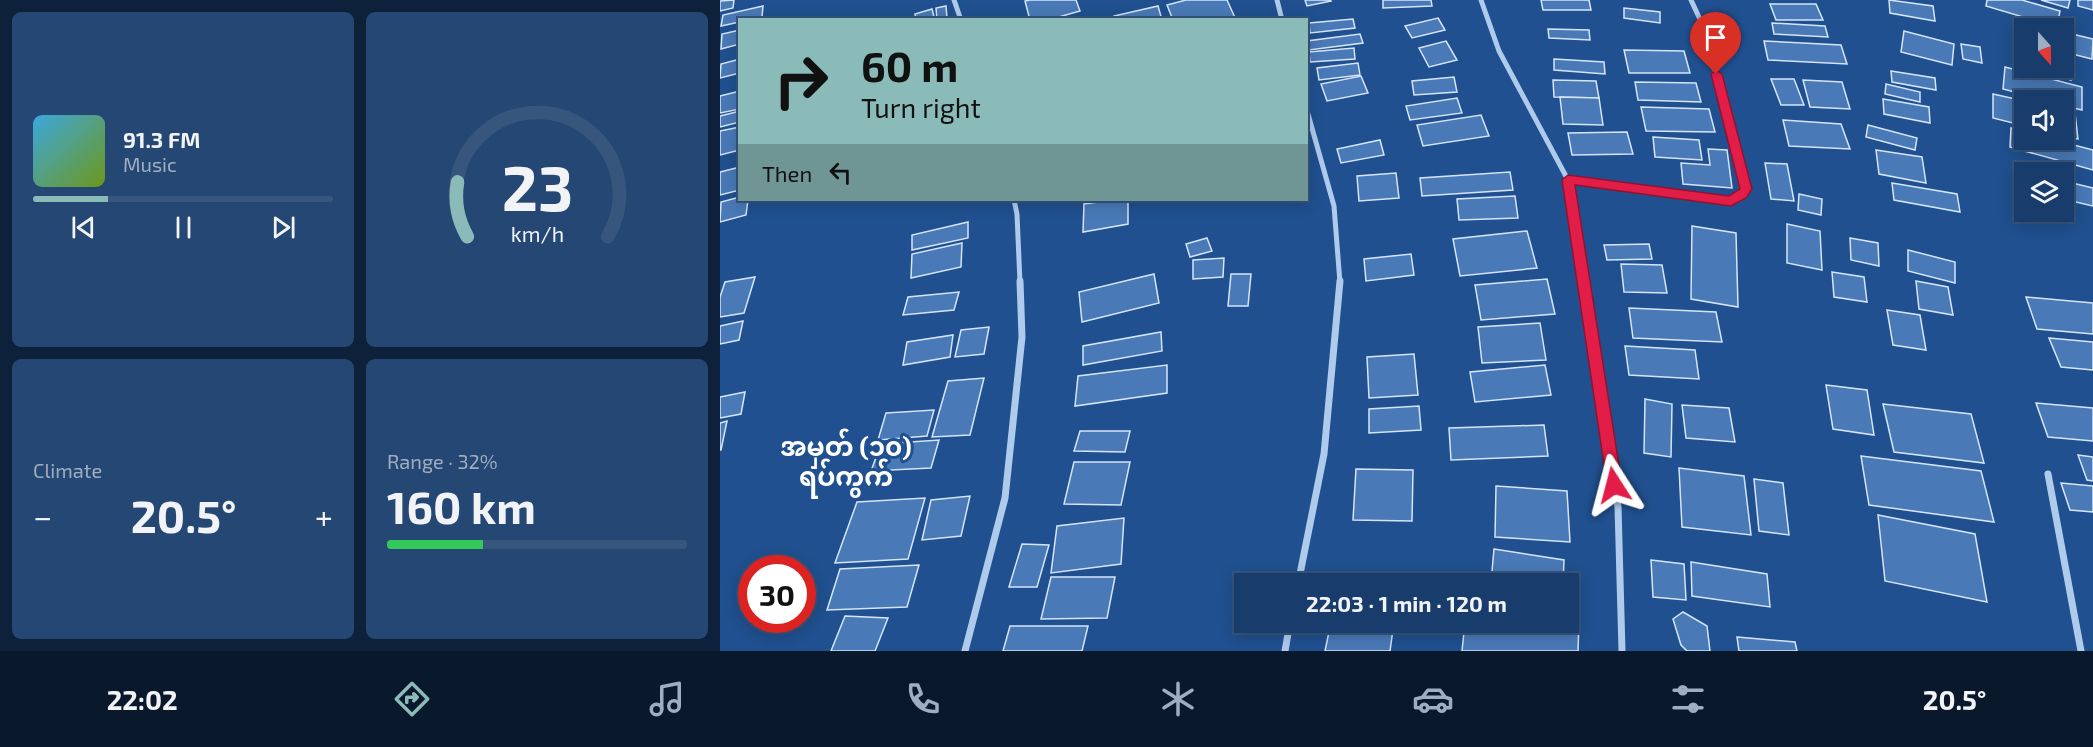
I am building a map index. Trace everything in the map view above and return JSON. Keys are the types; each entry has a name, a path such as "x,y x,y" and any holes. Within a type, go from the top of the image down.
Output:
{"street":[{"path":"954,0 960,18"},
{"path":"1277,0 1282,18"},
{"path":"1481,0 1499,51 1568,180 1618,507 1622,651"},
{"path":"1568,180 1731,201 1742,195 1746,189 1704,28 1691,0"},
{"path":"1300,573 1324,454 1340,285 1334,206 1308,114"},
{"path":"965,651 1005,498 1022,337 1017,214 1014,201"},
{"path":"2048,474 2081,651"},
{"path":"1285,651 1288,633"}],"building":[{"path":"734,0 733,8 720,11 720,1"},
{"path":"1076,0 1080,11 1055,18 1029,18 1025,1"},
{"path":"1186,0 1227,0 1235,18 1172,18 1167,5"},
{"path":"1305,0 1330,0 1331,1 1307,6"},
{"path":"1383,0 1431,0 1432,6 1383,8"},
{"path":"1541,0 1589,0 1591,10 1543,10"},
{"path":"1889,0 1933,6 1935,21 1890,13"},
{"path":"1987,0 2022,0 2060,11 2059,18 2027,18 1986,6"},
{"path":"2041,0 2070,0 2068,8"},
{"path":"2078,0 2093,0 2093,10 2078,6"},
{"path":"1770,4 1816,4 1823,20 1776,20"},
{"path":"763,6 762,17 738,18 738,22 721,26 723,15"},
{"path":"946,6 947,18 937,18 936,8"},
{"path":"1158,6 1161,18 1114,18 1114,16"},
{"path":"1624,8 1660,12 1660,23 1624,18"},
{"path":"932,9 934,17 916,18 915,14"},
{"path":"1438,18 1445,30 1412,38 1405,26"},
{"path":"1353,19 1355,28 1310,33 1309,23"},
{"path":"1772,23 1825,26 1828,37 1774,34"},
{"path":"1548,29 1589,30 1590,40 1549,38"},
{"path":"738,30 738,45 721,49 722,34"},
{"path":"1904,31 1954,44 1952,65 1901,52"},
{"path":"1360,34 1363,43 1309,50 1308,41"},
{"path":"2074,34 2093,39 2092,59 2074,54"},
{"path":"1446,41 1457,60 1429,67 1419,48"},
{"path":"1764,41 1841,45 1847,64 1768,60"},
{"path":"1961,44 1980,47 1982,63 1963,59"},
{"path":"1354,48 1355,59 1310,62 1309,52"},
{"path":"1624,50 1684,51 1690,73 1629,73"},
{"path":"1554,59 1604,62 1605,74 1554,70"},
{"path":"738,60 738,74 720,78 721,64"},
{"path":"1358,63 1360,75 1319,80 1317,68"},
{"path":"2005,67 2014,69 2014,78 2047,78 2082,87 2082,110 2074,108 2074,90 2014,90 2014,92 2003,89"},
{"path":"1891,71 1935,78 1936,90 1892,82"},
{"path":"1361,76 1368,93 1327,101 1321,84"},
{"path":"1454,77 1457,92 1414,95 1412,81"},
{"path":"1771,79 1794,79 1804,105 1781,105"},
{"path":"1553,80 1596,81 1599,98 1554,97"},
{"path":"1803,80 1842,82 1850,109 1810,107"},
{"path":"1635,82 1696,83 1701,102 1638,100"},
{"path":"1886,84 1920,92 1920,102 1885,94"},
{"path":"738,92 738,109 720,113 720,96"},
{"path":"1993,94 2014,99 2014,123 1993,118"},
{"path":"1560,97 1599,98 1603,125 1563,124"},
{"path":"1457,98 1462,113 1410,120 1406,106"},
{"path":"1883,99 1929,107 1930,123 1884,114"},
{"path":"1641,107 1709,109 1715,132 1646,131"},
{"path":"738,112 738,122 720,127 720,116"},
{"path":"2074,113 2075,113 2078,139 2074,138"},
{"path":"1481,115 1489,136 1423,146 1417,125"},
{"path":"1783,120 1841,124 1850,149 1789,146"},
{"path":"1868,125 1917,138 1915,150 1866,137"},
{"path":"738,127 738,150 720,155 720,131"},
{"path":"2011,128 2014,129 2014,148 2010,147"},
{"path":"1627,132 1633,154 1572,155 1568,133"},
{"path":"1653,137 1699,140 1702,160 1655,157"},
{"path":"1380,140 1384,155 1341,163 1337,149"},
{"path":"2074,145 2093,150 2093,170 2074,165 2074,162 2064,162 2021,150 2074,150"},
{"path":"1708,149 1727,150 1732,188 1683,184 1681,163 1710,165"},
{"path":"1876,150 1922,157 1926,183 1879,174"},
{"path":"1765,163 1787,164 1794,201 1771,199"},
{"path":"738,168 738,190 720,195 720,172"},
{"path":"1510,172 1513,190 1422,196 1420,178"},
{"path":"1396,173 1399,198 1359,201 1357,176"},
{"path":"1892,183 1957,194 1960,212 1894,200"},
{"path":"2074,183 2093,188 2093,206 2074,202"},
{"path":"1799,194 1822,199 1821,215 1798,210"},
{"path":"1515,196 1518,218 1459,220 1457,199"},
{"path":"738,198 738,201 748,201 746,215 720,222 721,202"},
{"path":"1128,201 1128,224 1083,232 1084,204"},
{"path":"968,222 968,238 912,250 912,235"},
{"path":"1787,224 1820,231 1822,270 1787,263"},
{"path":"1692,226 1736,233 1738,307 1691,299"},
{"path":"1527,231 1537,268 1460,276 1453,239"},
{"path":"1207,238 1212,251 1190,257 1186,244"},
{"path":"1850,238 1878,243 1879,266 1851,260"},
{"path":"962,243 961,267 911,278 912,254"},
{"path":"1649,244 1652,259 1607,260 1604,245"},
{"path":"1908,250 1955,262 1955,283 1908,271"},
{"path":"1411,254 1414,275 1366,281 1364,259"},
{"path":"1224,258 1223,277 1193,279 1193,260"},
{"path":"1621,264 1662,265 1667,293 1624,292"},
{"path":"1832,272 1864,277 1867,302 1834,297"},
{"path":"1154,274 1159,303 1082,322 1079,292"},
{"path":"1231,274 1251,274 1248,306 1228,306"},
{"path":"755,277 744,313 720,317 720,297 725,282"},
{"path":"1547,279 1555,314 1481,320 1475,285"},
{"path":"1916,281 1948,287 1953,315 1919,309"},
{"path":"959,292 954,310 903,315 908,297"},
{"path":"2026,297 2093,303 2093,334 2037,329"},
{"path":"1629,308 1716,312 1722,342 1633,338"},
{"path":"1887,310 1920,315 1926,350 1893,345"},
{"path":"743,321 739,340 720,344 720,326"},
{"path":"1540,323 1546,360 1482,363 1478,327"},
{"path":"989,327 984,354 955,357 961,330"},
{"path":"1161,332 1162,351 1083,365 1083,346"},
{"path":"953,335 950,357 903,365 907,342"},
{"path":"2049,338 2093,342 2093,370 2061,367"},
{"path":"1625,346 1695,350 1699,379 1629,375"},
{"path":"1414,354 1418,395 1369,398 1367,357"},
{"path":"1167,365 1167,393 1075,406 1078,376"},
{"path":"1545,365 1551,395 1475,402 1470,372"},
{"path":"984,378 970,435 932,437 948,381"},
{"path":"1826,385 1867,390 1874,435 1833,429"},
{"path":"745,392 741,414 720,418 720,397"},
{"path":"1645,399 1672,404 1671,457 1644,453"},
{"path":"2036,403 2093,408 2093,441 2048,437"},
{"path":"1883,404 1971,414 1984,463 1894,452"},
{"path":"1682,405 1729,408 1735,442 1686,438"},
{"path":"1419,406 1421,430 1369,433 1369,409"},
{"path":"934,410 927,436 878,440 886,413"},
{"path":"727,421 721,450 720,450 720,423"},
{"path":"1544,425 1548,456 1451,460 1449,428"},
{"path":"1080,431 1130,431 1125,452 1074,451"},
{"path":"939,440 931,468 871,471 881,444"},
{"path":"2078,455 2093,457 2093,481 2087,480"},
{"path":"1861,456 1981,471 1994,522 1869,505"},
{"path":"1074,462 1130,462 1121,505 1064,504"},
{"path":"1679,468 1744,476 1751,535 1682,527"},
{"path":"1356,469 1413,470 1412,521 1353,520"},
{"path":"1754,479 1783,483 1789,535 1759,531"},
{"path":"2061,483 2093,486 2093,512 2070,510"},
{"path":"1496,486 1567,491 1570,542 1495,537"},
{"path":"970,496 961,536 922,540 931,500"},
{"path":"925,498 908,559 835,563 857,502"},
{"path":"1878,515 1975,534 1987,602 1885,581"},
{"path":"1124,518 1121,564 1051,573 1057,526"},
{"path":"1022,544 1049,545 1037,587 1009,587"},
{"path":"1494,549 1564,560 1563,573 1492,573"},
{"path":"1651,560 1684,564 1686,600 1653,597"},
{"path":"1691,562 1767,574 1770,607 1692,596"},
{"path":"919,565 907,607 827,610 840,569"},
{"path":"1051,577 1115,577 1107,618 1041,619"},
{"path":"1683,612 1707,626 1710,651 1687,651 1681,645 1673,619"},
{"path":"845,616 888,618 875,651 831,651"},
{"path":"1010,626 1088,626 1082,651 1003,651"},
{"path":"1329,633 1392,633 1390,651 1325,651"},
{"path":"1464,633 1579,633 1578,651 1462,651"},
{"path":"1737,637 1795,642 1797,651 1739,651"}],"district":[{"name":"အမှတ် (၁၀) ရပ်ကွက်","path":"846,460"}],"route":[{"path":"1614,485 1568,180 1731,201 1742,195 1746,189 1716,74"}]}
